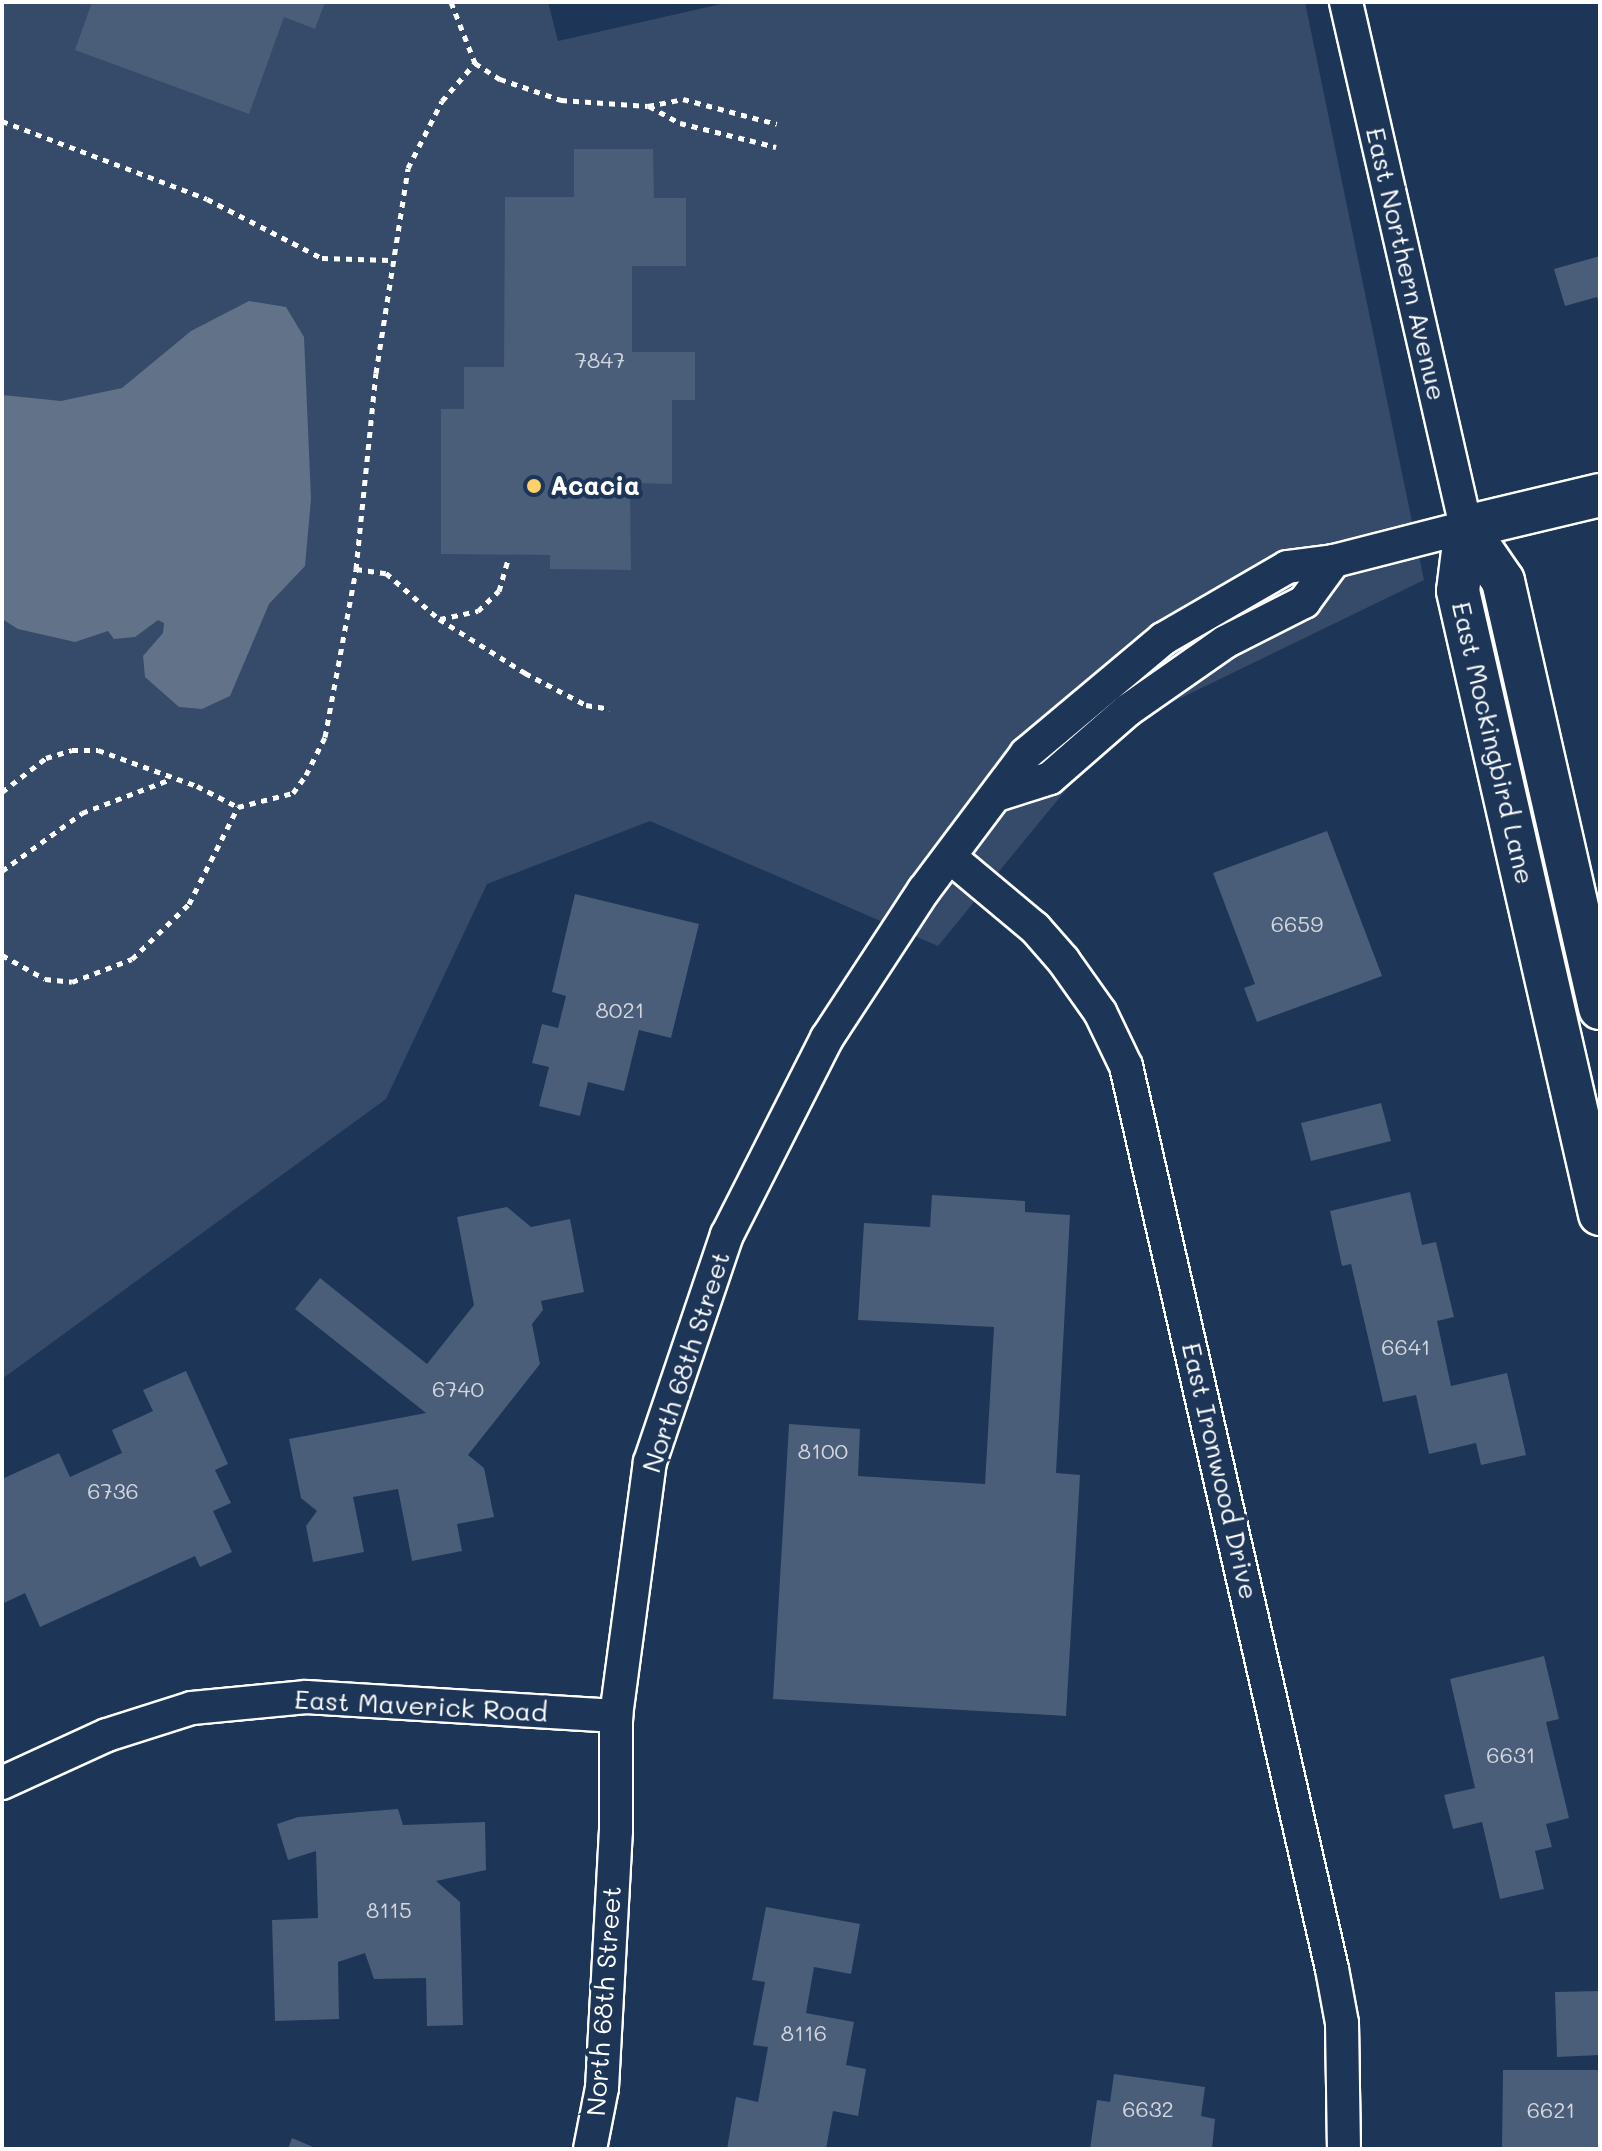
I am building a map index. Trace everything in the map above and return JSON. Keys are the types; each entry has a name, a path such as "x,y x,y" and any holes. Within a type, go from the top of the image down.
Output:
{"street":[{"name":"East Northern Avenue","path":"1346,2 1466,527"},
{"path":"1466,527 1600,495"},
{"name":"North 68th Street","path":"590,2149 602,2088 616,1831 616,1716 650,1462 727,1235 827,1038 950,857 1000,794 1026,754 1163,639 1287,567 1334,561 1466,527"},
{"name":"East Mockingbird Lane","path":"1466,527 1503,581 1600,1008"},
{"name":"East Mockingbird Lane","path":"1466,527 1458,591 1600,1214"},
{"name":"East Ironwood Drive","path":"950,857 1035,928 1063,960 1100,1012 1126,1066 1332,1969 1342,2023 1344,2149"},
{"name":"East Maverick Road","path":"2,1783 107,1735 192,1708 306,1697 616,1716"}],"path":[{"path":"451,2 475,63 500,79 561,100 648,106 683,99 777,124"},
{"path":"2,792 46,758 72,750 98,750 238,807 293,793 306,775 325,737 356,569 391,260 408,168 442,101 475,63"},
{"path":"648,106 680,123 776,147"},
{"path":"2,121 207,199 322,258 391,260"},
{"path":"439,619 478,611 499,591 508,559"},
{"path":"356,569 386,573 439,619 586,705 610,709"},
{"path":"2,871 82,813 173,778"},
{"path":"2,955 45,979 72,982 132,959 189,904 238,807"}],"shaded area":[{"path":"2,2 548,2 558,41 730,2 1305,2 1424,580 1115,730 938,946 650,821 487,884 386,1099 2,1379"},
{"path":"249,301 286,307 304,337 311,499 305,566 269,604 230,696 202,709 179,707 145,677 143,656 163,633 164,623 158,620 135,637 114,639 108,631 75,642 18,629 2,619 2,395 61,401 122,388 191,331"}],"building":[{"path":"92,2 325,2 315,29 284,17 249,114 75,50"},
{"path":"574,149 653,149 654,198 686,198 686,266 632,266 632,352 695,352 695,400 672,400 672,484 630,483 631,570 550,569 550,555 441,554 441,409 464,409 464,367 504,367 505,197 574,197"},
{"path":"1600,256 1600,306 1597,297 1565,306 1554,269"},
{"path":"1327,831 1382,976 1257,1022 1244,988 1255,984 1213,873"},
{"path":"575,894 699,924 671,1038 639,1030 624,1091 588,1082 580,1116 539,1106 549,1067 532,1063 542,1024 558,1028 566,996 552,992"},
{"path":"1381,1103 1391,1141 1311,1161 1301,1123"},
{"path":"1410,1192 1422,1245 1436,1242 1454,1317 1437,1321 1451,1386 1507,1373 1526,1455 1481,1465 1476,1443 1429,1454 1416,1395 1383,1402 1351,1264 1342,1266 1330,1211"},
{"path":"932,1195 1025,1201 1025,1212 1070,1215 1056,1473 1080,1475 1066,1716 773,1699 789,1424 860,1429 858,1476 985,1484 994,1327 858,1320 864,1223 930,1227"},
{"path":"507,1207 531,1227 570,1219 584,1292 541,1301 543,1310 532,1324 540,1364 468,1455 484,1468 494,1517 457,1524 462,1551 412,1561 398,1489 353,1497 364,1552 313,1562 306,1526 317,1511 301,1498 289,1439 426,1413 295,1309 320,1278 427,1364 474,1305 457,1217"},
{"path":"186,1371 228,1464 215,1470 231,1503 213,1511 232,1552 200,1567 195,1556 40,1627 25,1593 2,1604 2,1479 59,1453 70,1477 122,1453 112,1430 153,1411 143,1390"},
{"path":"1544,1656 1559,1719 1546,1722 1569,1818 1546,1824 1552,1847 1535,1851 1544,1889 1500,1899 1482,1822 1453,1829 1444,1795 1475,1788 1450,1679"},
{"path":"398,1809 403,1825 485,1822 486,1870 436,1881 460,1902 463,2025 427,2026 426,1978 374,1979 365,1953 338,1962 339,2019 275,2021 272,1920 318,1918 316,1851 288,1860 277,1824 298,1817"},
{"path":"766,1907 860,1924 851,1974 814,1967 806,2013 854,2022 846,2065 866,2069 858,2116 833,2111 826,2149 727,2149 736,2097 758,2102 768,2047 753,2045 765,1982 752,1980"},
{"path":"1600,1991 1600,2055 1557,2057 1555,1992"},
{"path":"1503,2070 1600,2070 1600,2149 1502,2149"},
{"path":"1114,2074 1205,2087 1201,2116 1215,2119 1212,2149 1090,2149 1097,2100 1110,2102"},
{"path":"292,2138 318,2149 288,2149"}],"place":[{"name":"Acacia","path":"534,486"}]}
